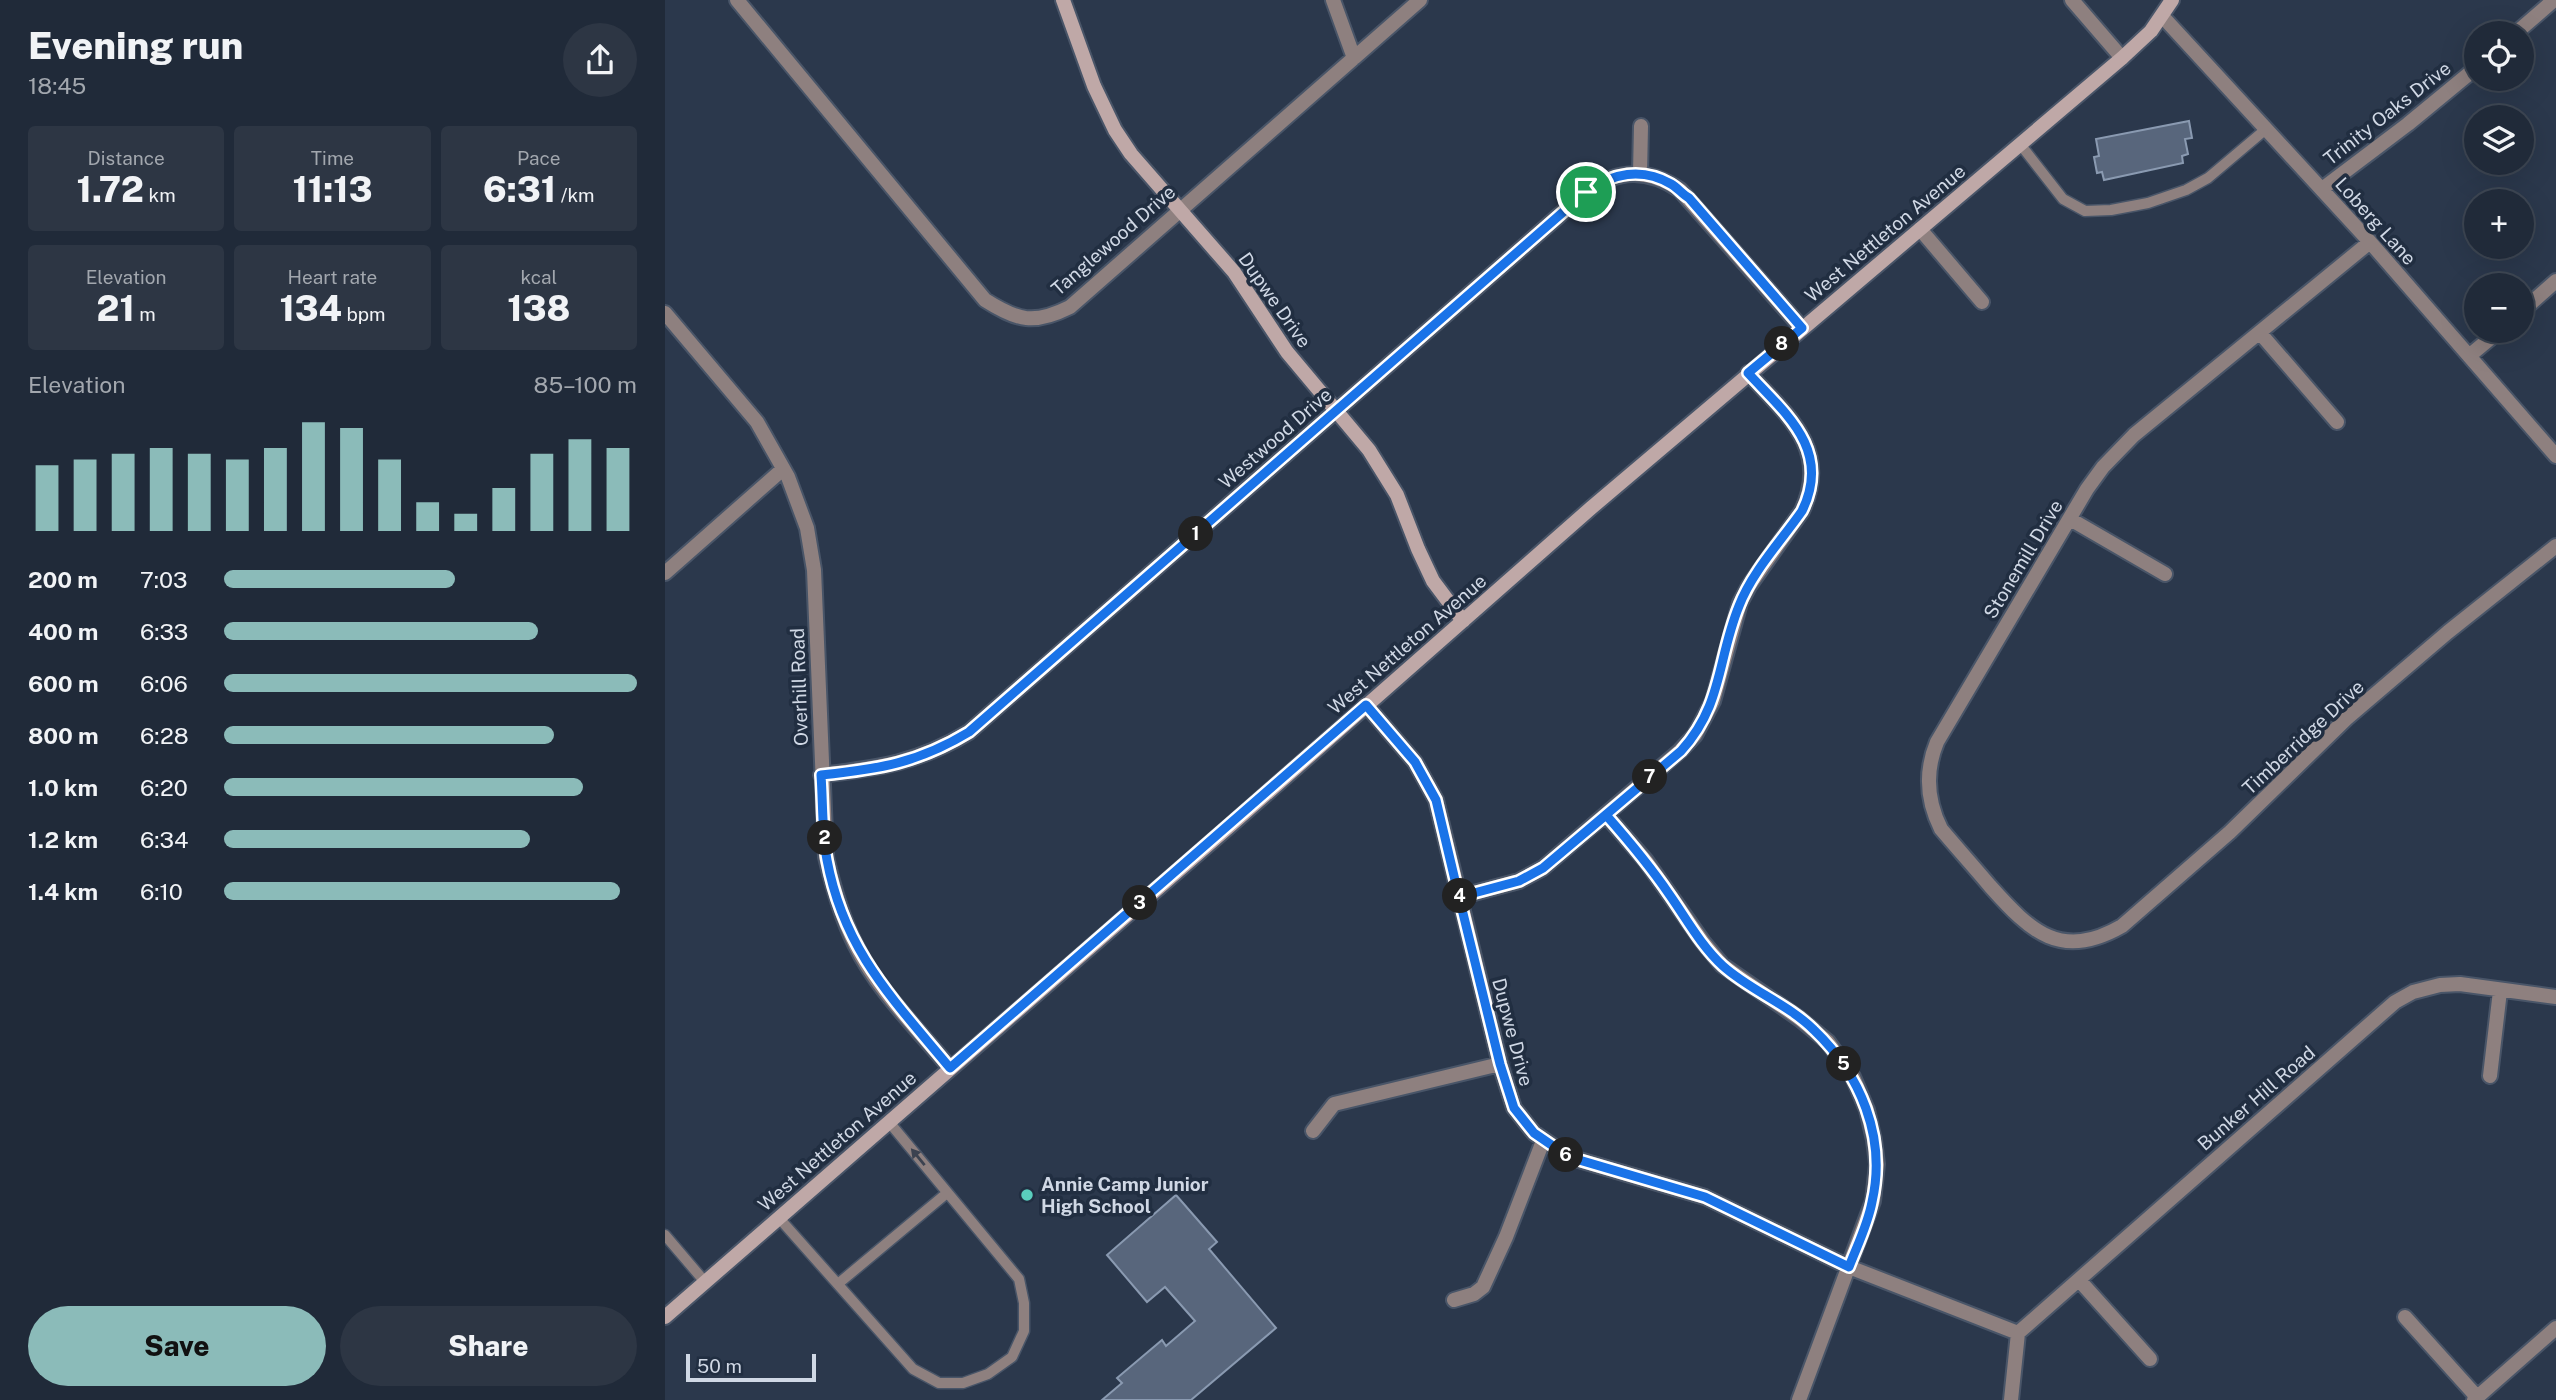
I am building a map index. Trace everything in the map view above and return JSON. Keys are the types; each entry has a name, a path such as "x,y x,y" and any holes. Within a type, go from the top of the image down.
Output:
{"street":[{"name":"Tanglewood Drive","path":"737,0 985,300 1007,315 1030,319 1050,317 1070,307 1420,0"},
{"name":"Dupwe Drive","path":"1063,0 1110,122 1131,154 1234,272 1287,352 1370,450 1390,484 1433,581 1463,621"},
{"path":"1333,0 1354,58"},
{"path":"2072,0 2122,58"},
{"name":"West Nettleton Avenue","path":"665,1317 1748,373 2122,58 2151,31 2172,0"},
{"path":"2530,21 2554,0"},
{"name":"Loberg Lane","path":"2162,17 2370,242 2556,456"},
{"name":"Trinity Oaks Drive","path":"2322,189 2464,78"},
{"path":"1641,126 1640,174 1669,183 1689,198 1802,328"},
{"name":"Westwood Drive","path":"821,775 869,770 915,759 943,748 969,732 1586,192 1602,180 1625,174 1640,174"},
{"path":"1920,229 1982,302"},
{"name":"Stonemill Drive","path":"2071,941 2055,939 2027,925 1941,829 1931,804 1929,777 1930,759 1937,742 2095,478 2134,435 2370,242"},
{"path":"2534,300 2556,281"},
{"name":"Overhill Road","path":"665,313 757,422 783,469 800,508 814,570 826,857 835,894 855,945 874,977 950,1068"},
{"path":"2260,333 2337,422"},
{"path":"2469,356 2485,343"},
{"path":"1459,897 1519,881 1543,868 1681,751 1703,722 1716,692 1740,603 1808,499 1812,468 1805,440 1797,425 1748,373"},
{"path":"665,573 783,469"},
{"path":"2070,519 2165,574"},
{"name":"Timberridge Drive","path":"2071,941 2092,940 2122,926 2230,832 2346,719 2448,632 2556,546"},
{"name":"Dupwe Drive","path":"1366,705 1415,762 1436,800 1500,1064 1514,1108 1528,1127 1543,1141 1569,1157 1705,1197 1849,1267 2018,1333"},
{"path":"1606,815 1646,861 1722,965 1814,1030 1840,1056 1853,1077 1867,1110 1877,1164 1873,1201 1799,1400"},
{"name":"Bunker Hill Road","path":"2018,1333 2395,1002 2413,992 2440,985 2460,985 2556,998"},
{"path":"2490,1076 2500,991"},
{"path":"1313,1131 1333,1104 1500,1064"},
{"path":"1454,1300 1474,1294 1482,1287 1506,1237 1543,1141"},
{"path":"2079,1280 2150,1359"},
{"path":"2405,1317 2475,1398 2556,1328"},
{"path":"2011,1400 2018,1333"}],"lane":[{"path":"2020,144 2063,199 2085,211 2111,210 2148,203 2186,190 2208,178 2266,129"},
{"path":"779,1218 913,1370 939,1383 963,1383 988,1374 1011,1356 1024,1331 1024,1303 1019,1279 888,1122"},
{"path":"839,1283 947,1193"},
{"path":"665,1235 705,1282"}],"building":[{"path":"2189,121 2192,138 2185,139 2188,154 2182,156 2183,163 2104,180 2102,172 2097,173 2094,157 2099,156 2096,139"},
{"path":"1176,1195 1217,1242 1209,1249 1276,1328 1191,1400 1102,1400 1122,1383 1117,1378 1162,1340 1166,1346 1195,1321 1165,1287 1147,1302 1107,1255"}],"place":[{"name":"Annie Camp Junior High School","path":"1027,1195"}],"route":[{"path":"1586,192 969,732 943,748 915,759 869,770 821,775 826,857 830,875 855,945 874,977 950,1068 1366,705 1415,762 1436,800 1459,897 1519,881 1543,868 1606,815 1646,861 1722,965 1800,1018 1828,1042 1853,1077 1867,1110 1877,1164 1873,1201 1849,1267 1720,1203 1695,1193 1569,1157 1534,1133 1514,1108 1508,1093 1459,897 1519,881 1543,868 1555,860 1681,751 1695,735 1713,701 1733,620 1740,603 1802,511 1808,499 1812,479 1810,454 1797,425 1748,373 1802,328 1689,198 1669,183 1647,175 1625,174 1602,180 1586,192"}]}
